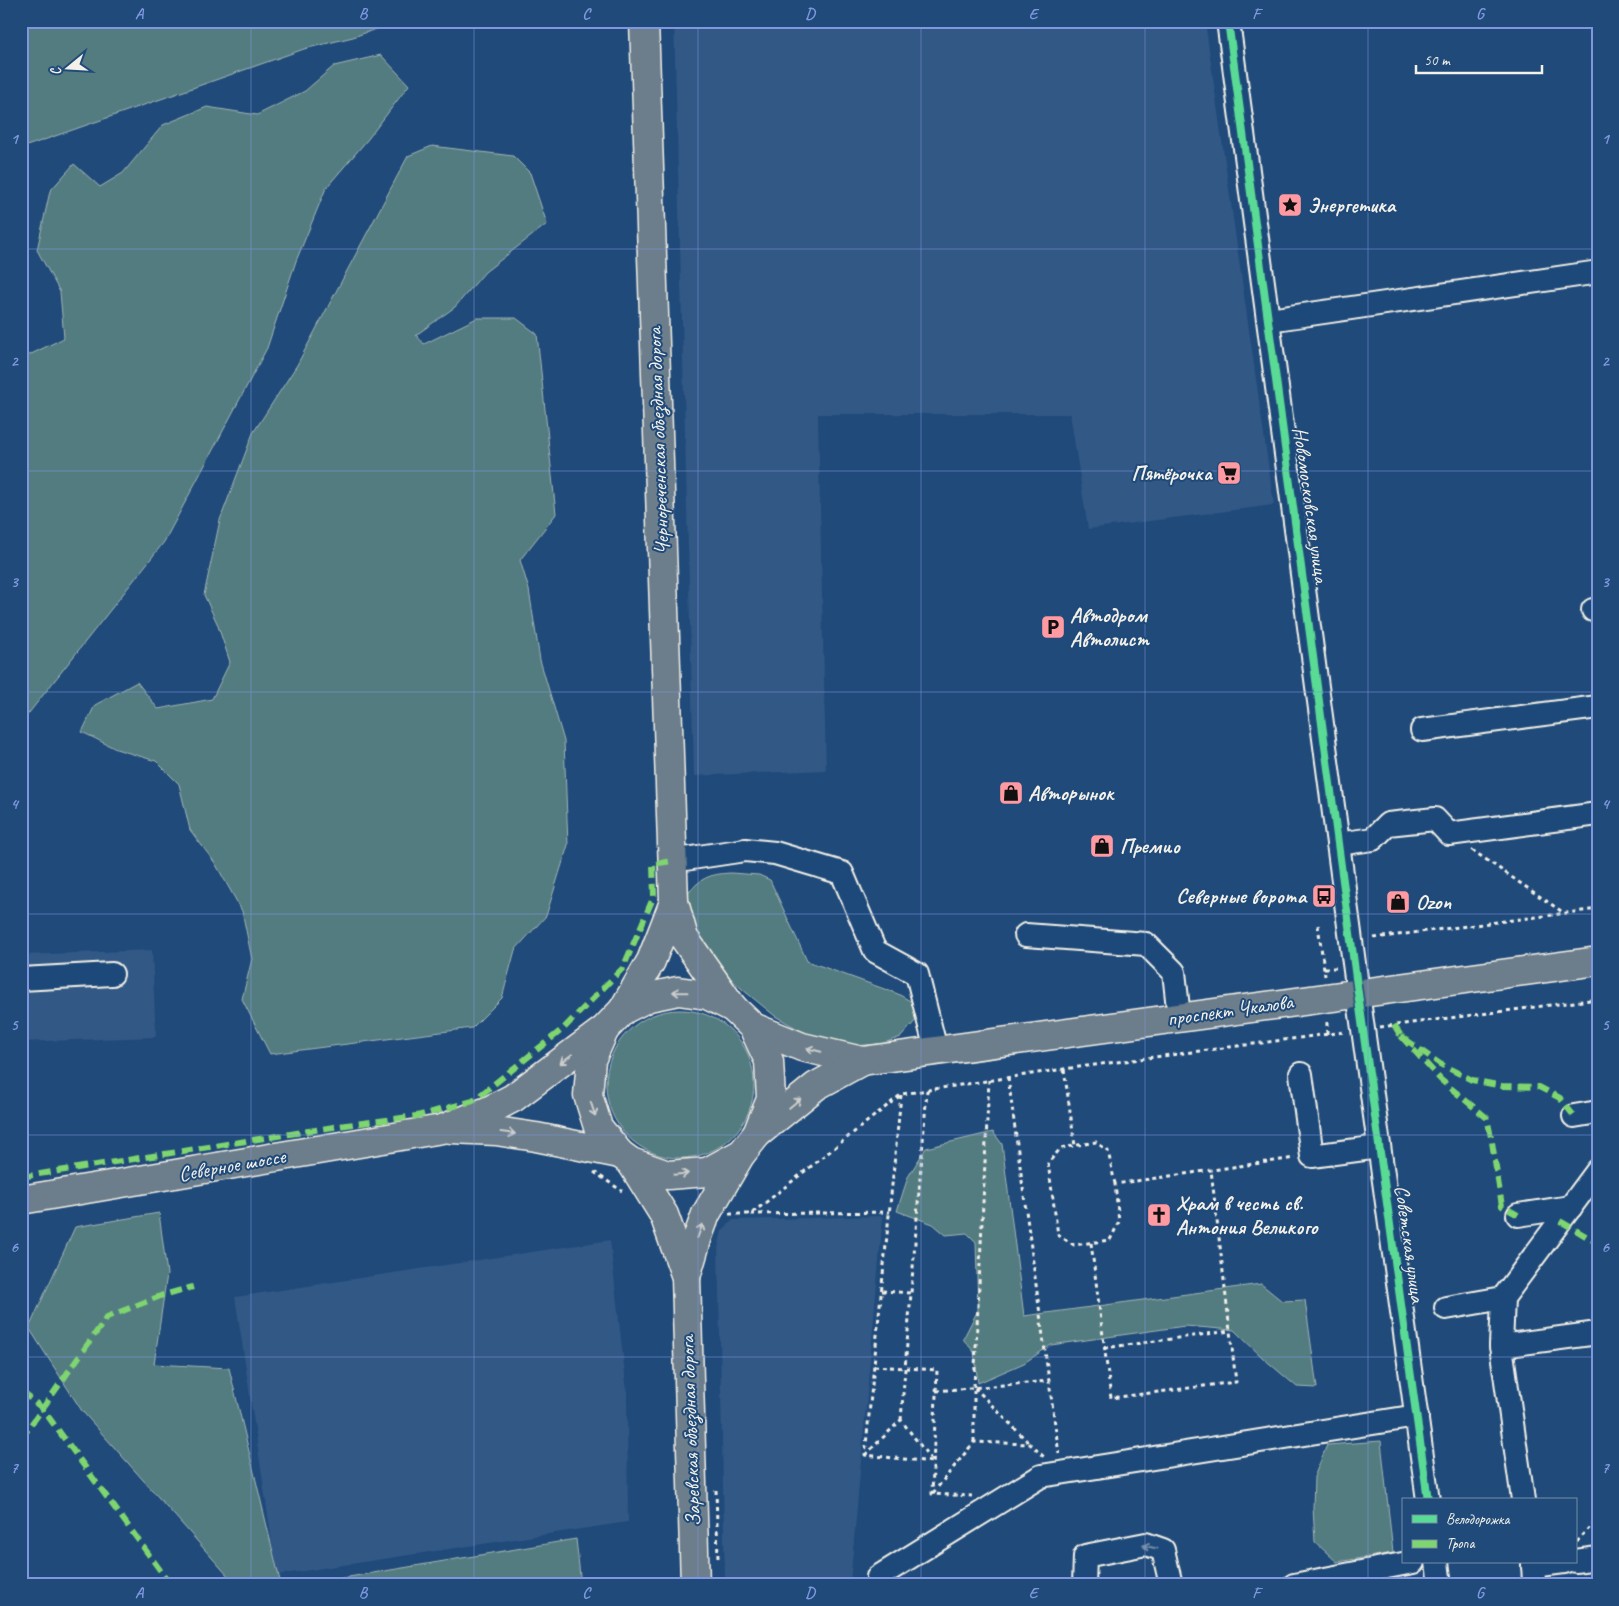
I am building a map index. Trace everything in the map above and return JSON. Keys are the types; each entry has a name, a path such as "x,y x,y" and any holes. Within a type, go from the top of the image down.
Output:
{"main road":[{"name":"Чернореченская объездная дорога","path":"644,21 674,902"},
{"path":"674,902 684,938 733,1008 753,1027 769,1061 771,1099 749,1144 720,1217 698,1236 686,1277"},
{"path":"674,902 651,962 591,1060 588,1094 598,1127 625,1158 664,1215 686,1277"},
{"name":"проспект Чкалова","path":"862,1060 1598,961"},
{"path":"442,1129 490,1110 514,1098 614,1020 649,996 678,991 707,995 733,1008"},
{"path":"753,1027 802,1047 862,1060"},
{"path":"442,1129 496,1132 536,1137 625,1158 668,1175 707,1172 749,1144 816,1086 862,1060"},
{"name":"Северное шоссе","path":"21,1200 442,1129"},
{"name":"Заревская объездная дорога","path":"686,1277 694,1585"}],"street":[{"name":"Новомосковская улица","path":"1228,21 1358,993"},
{"path":"1269,320 1592,272"},
{"path":"1422,730 1598,707"},
{"path":"1338,844 1373,839 1388,824 1435,819 1449,834 1598,814"},
{"path":"672,861 745,850 775,853 842,872 875,951 917,974 936,1050"},
{"path":"1026,935 1146,944 1174,972 1180,1017"},
{"path":"21,979 112,974"},
{"name":"Советская улица","path":"1358,993 1428,1498"},
{"path":"1301,1074 1312,1156 1379,1147"},
{"path":"1574,1116 1598,1112"},
{"path":"1523,1498 1500,1346 1503,1298 1598,1170"},
{"path":"1518,1215 1571,1206"},
{"path":"1446,1308 1503,1298"},
{"path":"1500,1346 1598,1333"},
{"path":"878,1577 1041,1476 1417,1416"},
{"path":"1084,1585 1084,1556 1146,1544 1162,1550 1171,1585"},
{"path":"1576,1561 1598,1558"},
{"path":"1294,1585 1403,1564"},
{"path":"1437,1564 1440,1585"},
{"path":"1533,1571 1557,1564"}],"path":[{"path":"1449,834 1565,914"},
{"path":"1374,938 1598,909"},
{"path":"751,1214 902,1094 1064,1069 1598,999"},
{"path":"1064,1069 1075,1146"},
{"path":"1008,1077 1059,1458"},
{"path":"932,1494 974,1442 974,1388 989,1080"},
{"path":"865,1455 901,1420 927,1090"},
{"path":"865,1455 902,1094"},
{"path":"1096,1142 1108,1151 1115,1184 1119,1222 1110,1240 1074,1245 1058,1235 1048,1163 1060,1148 1096,1142"},
{"path":"1115,1184 1312,1156"},
{"path":"590,1170 624,1192"},
{"path":"1091,1243 1111,1398 1236,1382 1211,1170"},
{"path":"720,1217 751,1214 890,1212"},
{"path":"882,1291 911,1293"},
{"path":"1104,1348 1230,1331"},
{"path":"874,1366 937,1370"},
{"path":"936,1391 1049,1381"},
{"path":"974,1388 1049,1462"},
{"path":"865,1455 933,1462 901,1420"},
{"path":"974,1442 1030,1444"},
{"path":"716,1481 718,1559"},
{"path":"1576,1542 1598,1518"}],"shaded area":[{"path":"674,21 1205,21 1274,505 1088,529 1070,414 818,414 826,770 694,776"},
{"path":"152,950 156,1037 21,1042 21,955"},
{"path":"883,1216 850,1585 725,1585 718,1248 722,1231 733,1220"},
{"path":"610,1240 627,1392 628,1522 277,1575 235,1297"}],"green space":[{"path":"21,21 400,21 353,37 304,49 21,148"},
{"path":"381,55 409,85 368,139 326,188 296,261 267,348 164,542 21,723 21,359 64,338 60,292 37,250 50,191 74,164 100,187 123,173 163,125 207,107 257,115 305,91 334,66"},
{"path":"432,146 513,156 530,173 547,224 485,272 455,307 416,335 424,344 477,318 516,318 537,334 556,514 520,560 529,590 540,660 564,741 568,845 546,916 515,950 502,998 472,1028 270,1054 242,999 252,959 242,911 215,863 190,830 179,784 156,761 116,749 82,732 95,705 137,682 158,709 212,699 230,662 217,623 204,595 220,520 253,433 297,365 408,156"},
{"path":"717,874 759,875 770,880 807,961 898,994 912,1002 917,1019 901,1037 881,1044 840,1047 812,1037 775,1016 715,964 689,933 686,896 706,878"},
{"path":"680,1010 694,1011 708,1016 721,1022 732,1032 742,1043 748,1056 753,1070 753,1098 748,1112 742,1125 732,1136 721,1146 708,1152 694,1157 680,1158 666,1157 652,1152 639,1146 628,1136 618,1125 612,1112 607,1098 606,1084 607,1070 612,1056 618,1043 628,1032 639,1022 652,1016 666,1011"},
{"path":"993,1132 1002,1144 1024,1316 1261,1284 1282,1301 1305,1300 1317,1388 1297,1387 1234,1330 1185,1326 1051,1345 1024,1363 978,1383 974,1352 963,1339 978,1310 976,1242 967,1233 946,1235 933,1224 897,1211 908,1177 926,1148"},
{"path":"159,1213 167,1274 154,1364 229,1368 281,1585 236,1585 82,1411 29,1328 75,1227"},
{"path":"1381,1441 1393,1553 1337,1562 1315,1542 1314,1477 1327,1445"},
{"path":"576,1539 581,1585 301,1585"}],"marked path":[{"path":"21,1177 346,1125 417,1116 473,1101 563,1029 623,968 654,896 653,864 672,861"},
{"path":"1394,1025 1401,1036 1440,1064 1472,1080 1502,1086 1539,1087 1560,1098 1574,1116"},
{"path":"1401,1036 1441,1080 1487,1118 1502,1206 1518,1215"},
{"path":"1560,1221 1598,1243"},
{"path":"21,1439 107,1317 163,1295 193,1287"},
{"path":"21,1391 42,1408 171,1585"}],"cycle path":[{"path":"1228,21 1428,1498"}],"place":[{"name":"Энергетика","path":"1290,205"},
{"name":"Пятёрочка","path":"1229,473"},
{"name":"Автодром Автолист","path":"1053,627"},
{"name":"Авторынок","path":"1011,793"},
{"name":"Премио","path":"1102,846"},
{"name":"Северные ворота","path":"1324,896"},
{"name":"Ozon","path":"1398,902"},
{"name":"Храм в честь св. Антония Великого","path":"1159,1215"}]}
